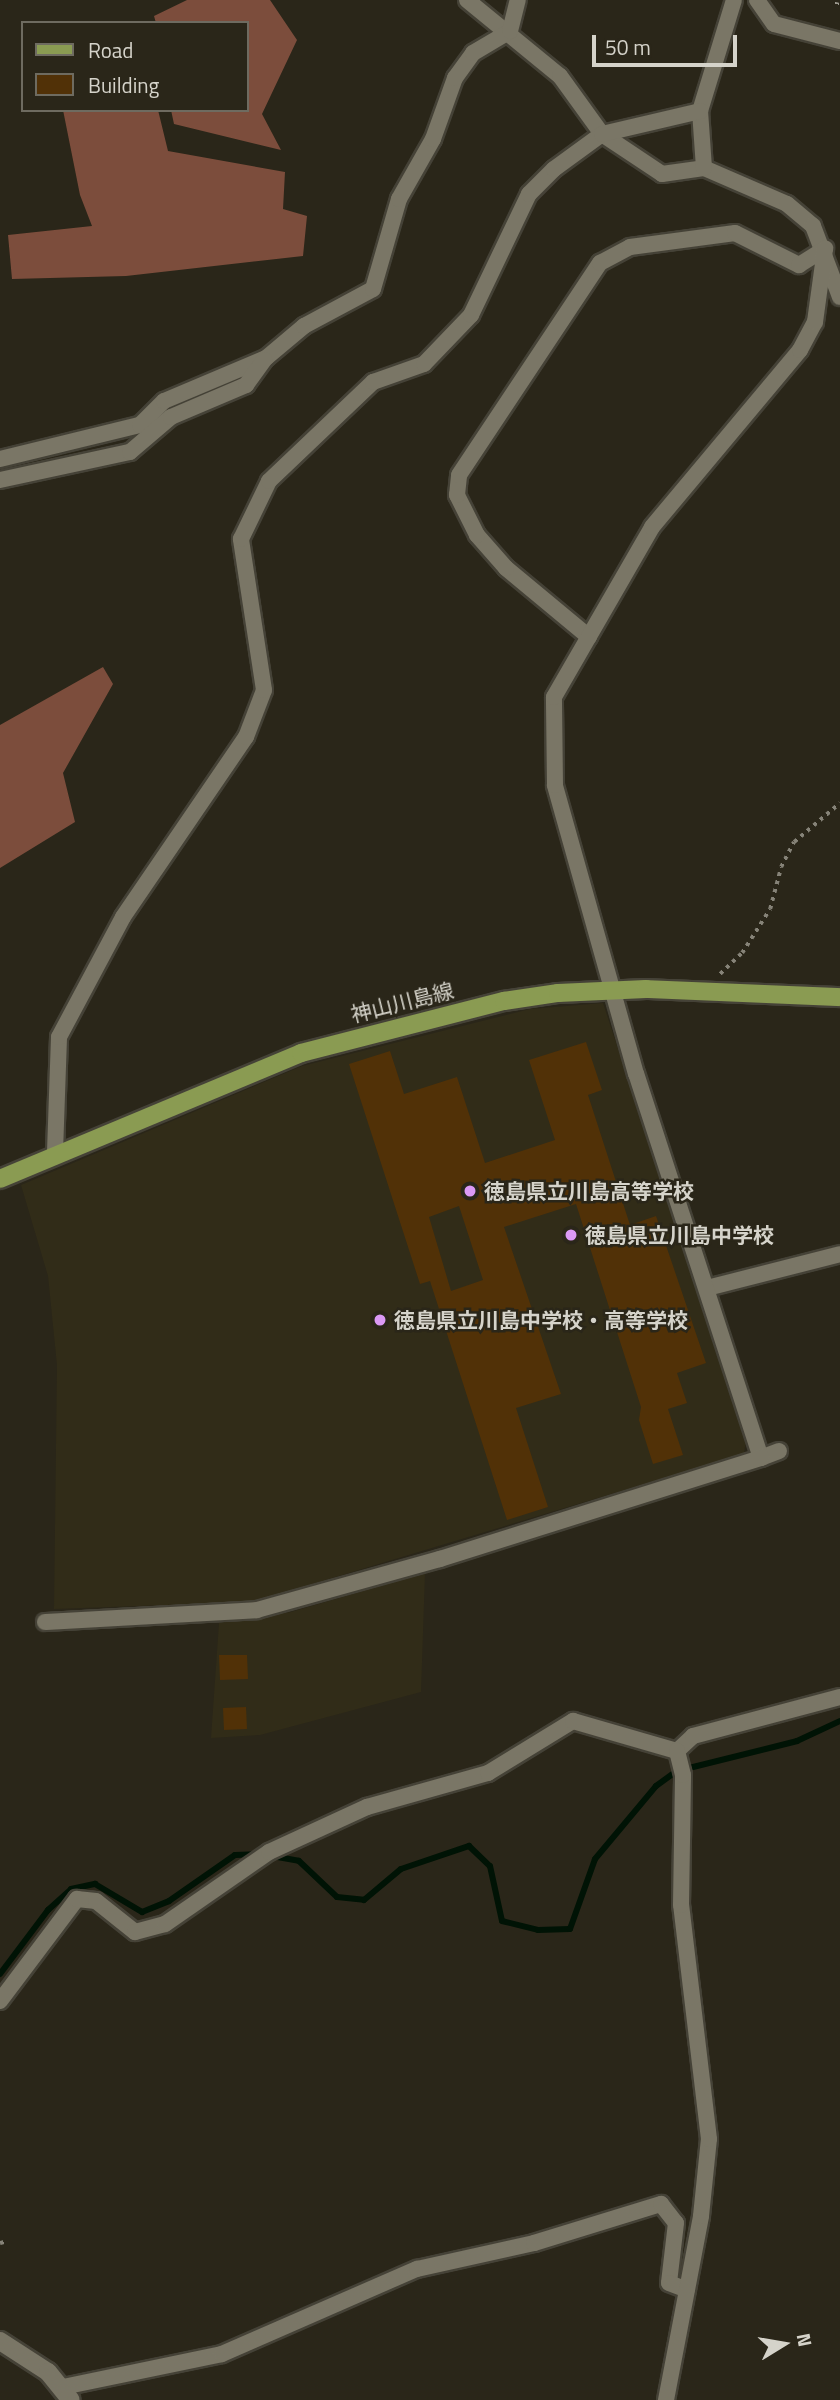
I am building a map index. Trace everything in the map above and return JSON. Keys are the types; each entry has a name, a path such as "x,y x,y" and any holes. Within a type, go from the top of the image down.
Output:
{"main road":[{"name":"神山川島線","path":"0,1179 55,1153 301,1053 373,1031 505,1001 613,990 713,988 840,997"},
{"path":"0,2341 30,2358 67,2394"}],"street":[{"path":"467,0 510,31 560,76 602,134 662,174 704,168 787,204 813,226 825,249 840,298"},
{"path":"0,481 130,452 171,417 246,385 266,358 304,326 373,289 399,199 433,139 455,78 473,53 510,31 518,0"},
{"path":"704,168 700,111 734,0"},
{"path":"757,0 774,24 840,41"},
{"path":"55,1153 59,1037 123,917 246,737 264,691 241,539 269,481 373,382 424,364 471,315 529,194 602,134 700,111"},
{"path":"589,637 506,568 477,535 457,495 459,475 600,263 630,247 734,233 799,265 825,249"},
{"path":"761,1458 613,990 555,785 554,697 652,527 800,350 815,323 825,249"},
{"path":"0,459 140,425 164,401 266,358"},
{"path":"706,1288 840,1254"},
{"path":"45,1622 257,1610 440,1559 779,1451"},
{"path":"666,2400 687,2290 709,2139 681,1905 680,1762 693,1736 840,1697"},
{"path":"0,2000 77,1899 96,1900 135,1932 165,1924 263,1857 367,1807 488,1773 573,1721 680,1762"},
{"path":"67,2394 222,2354 417,2269 534,2243 661,2204 676,2223 669,2283 687,2290"}],"path":[{"path":"713,988 770,909 781,867 794,842 840,803"},
{"path":"0,2243 8,2241"}],"shaded area":[{"path":"187,0 270,0 297,40 262,114 281,150 174,124 171,112 248,112 248,21 155,21 154,16"},
{"path":"63,112 158,112 168,151 285,172 283,209 307,216 303,256 126,276 12,279 8,235 92,226 80,195"},
{"path":"103,667 113,684 63,773 75,822 0,868 0,725"},
{"name":"徳島県立川島中学校・高等学校","path":"603,1003 746,1439 744,1454 252,1602 54,1609 57,1365 48,1276 21,1185 302,1066 530,1009"},
{"path":"425,1573 421,1692 260,1735 211,1738 219,1623 291,1612"}],"building":[{"path":"586,1042 602,1090 588,1095 630,1225 656,1216 706,1363 677,1373 687,1403 668,1409 683,1455 653,1464 639,1420 641,1407 576,1204 504,1227 561,1394 516,1408 548,1507 507,1520 430,1281 420,1284 349,1064 390,1051 404,1094 457,1077 485,1163 555,1140 529,1060","holes":["459,1206 483,1280 451,1291 429,1217"]},
{"path":"219,1655 247,1655 248,1679 220,1680"},
{"path":"246,1707 247,1729 224,1730 223,1708"}],"waterway":[{"path":"272,1856 299,1861 337,1897 364,1900 401,1869 469,1846 490,1866 502,1921 538,1930 570,1929 595,1859 656,1786 677,1771 797,1741 840,1721"},
{"path":"0,1974 48,1910 71,1889 95,1884 142,1912 169,1901 235,1855 261,1854"}],"railway":[{"path":"836,0 840,1"}],"place":[{"name":"徳島県立川島高等学校","path":"470,1191"},
{"name":"徳島県立川島中学校","path":"571,1235"},
{"name":"徳島県立川島中学校・高等学校","path":"380,1320"}]}
